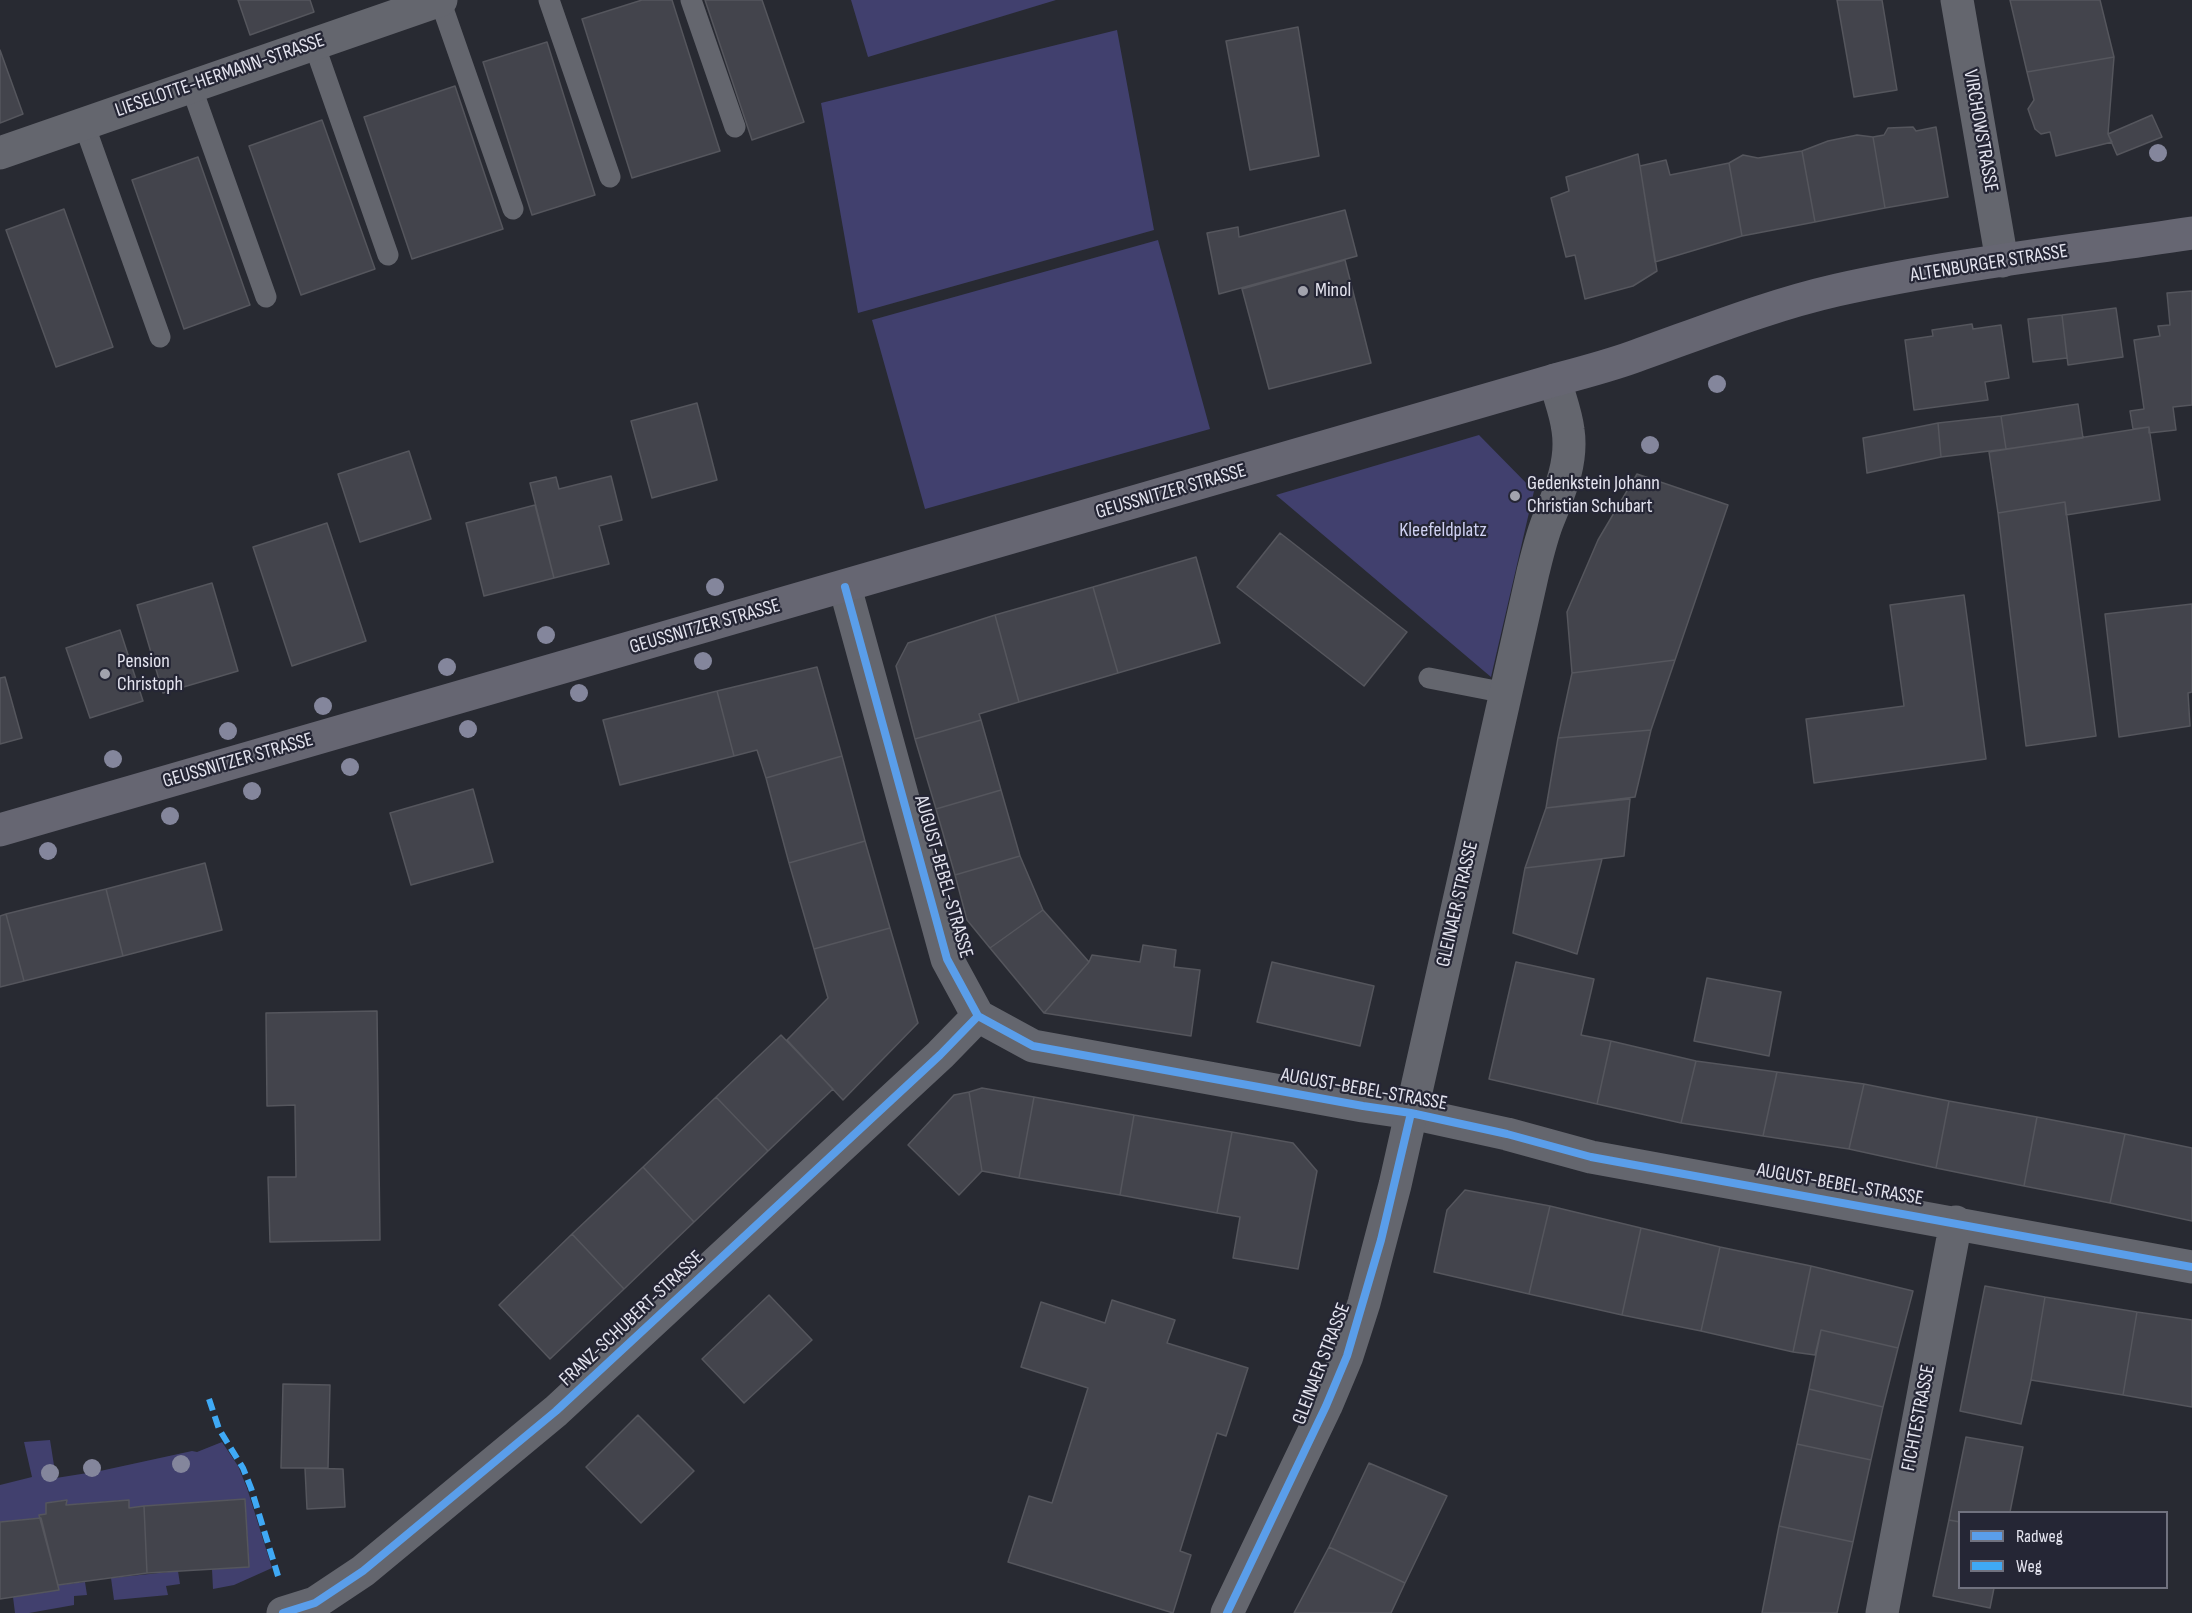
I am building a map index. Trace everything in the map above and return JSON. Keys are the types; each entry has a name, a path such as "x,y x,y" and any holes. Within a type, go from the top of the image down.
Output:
{"main road":[{"name":"ALTENBURGER STRASSE","path":"1555,380 1630,358 1753,313 1837,290 2002,261 2192,233"},
{"name":"GEUSSNITZER STRASSE","path":"0,830 1555,380"}],"street":[{"name":"LIESELOTTE-HERMANN-STRASSE","path":"0,153 440,0"},
{"name":"VIRCHOWSTRASSE","path":"1957,0 2002,261"},
{"name":"GLEINAER STRASSE","path":"1227,1613 1326,1406 1347,1356 1381,1240 1533,572 1546,524 1559,497 1569,451 1568,429 1555,380"},
{"name":"AUGUST-BEBEL-STRASSE","path":"845,587 947,959 978,1016 1033,1046 1363,1107 1411,1113 1507,1134 1591,1157 2192,1267"},
{"name":"FRANZ-SCHUBERT-STRASSE","path":"283,1613 319,1608 556,1411 931,1063 978,1016"},
{"name":"FICHTESTRASSE","path":"1882,1613 1956,1222"}],"lane":[{"path":"440,0 513,209"},
{"path":"549,0 610,177"},
{"path":"691,0 735,127"},
{"path":"314,44 388,255"},
{"path":"191,86 266,297"},
{"path":"84,124 160,337"},
{"path":"1429,678 1506,693"}],"green space":[{"path":"851,0 1056,0 868,57"},
{"path":"1117,30 1154,230 858,313 821,103"},
{"path":"1158,240 1210,429 925,509 872,320"},
{"name":"Kleefeldplatz","path":"1479,435 1534,491 1491,677 1276,495"},
{"path":"50,1440 56,1478 192,1451 197,1452 222,1442 238,1466 247,1488 272,1568 234,1585 213,1589 212,1569 249,1566 245,1499 129,1508 128,1500 66,1505 66,1500 46,1503 46,1514 40,1518 0,1522 0,1485 32,1477 24,1442"},
{"path":"178,1571 180,1584 166,1586 168,1595 114,1600 111,1578"},
{"path":"85,1582 87,1595 74,1596 74,1605 29,1613 15,1613 13,1597 58,1590 58,1585"}],"building":[{"path":"238,0 310,0 314,12 250,35"},
{"path":"642,0 672,0 720,151 632,178 582,19"},
{"path":"705,0 762,0 804,122 752,140"},
{"path":"1837,0 1882,0 1897,90 1854,97"},
{"path":"2010,0 2100,0 2114,57 2027,72"},
{"path":"1298,27 1319,156 1250,170 1226,41"},
{"path":"547,42 595,195 532,215 483,62"},
{"path":"0,50 23,114 0,123"},
{"path":"2114,57 2108,134 2112,142 2056,156 2050,132 2041,134 2035,129 2028,109 2034,100 2027,72"},
{"path":"455,86 503,229 412,259 364,117"},
{"path":"2152,115 2162,137 2117,155 2108,134"},
{"path":"322,120 375,269 301,295 249,146"},
{"path":"1913,127 1916,131 1936,127 1948,197 1885,208 1873,137 1884,135 1888,128"},
{"path":"1857,135 1873,137 1885,208 1815,222 1802,151 1828,141"},
{"path":"1802,151 1815,222 1742,236 1729,163 1743,155 1758,158"},
{"path":"1638,154 1657,271 1633,286 1585,299 1575,255 1566,257 1551,198 1569,191 1566,177"},
{"path":"198,157 250,305 184,329 132,180"},
{"path":"1666,160 1670,175 1729,163 1742,236 1655,262 1640,166"},
{"path":"64,209 113,347 56,367 6,230"},
{"path":"1345,210 1357,256 1219,294 1207,233 1238,227 1239,237"},
{"path":"1345,260 1371,363 1269,389 1242,289"},
{"path":"2192,291 2192,405 2173,407 2176,430 2149,433 2149,427 2133,429 2130,411 2144,409 2134,340 2160,336 2158,326 2170,325 2167,293"},
{"path":"2116,308 2123,357 2068,365 2062,315"},
{"path":"2062,315 2067,358 2033,362 2028,319"},
{"path":"1972,324 1973,329 2001,325 2009,378 1985,382 1988,400 1914,410 1905,340 1933,336 1932,330"},
{"path":"697,403 717,480 652,498 631,421"},
{"path":"2078,404 2083,438 2006,449 2001,416"},
{"path":"2001,416 2006,449 1941,457 1938,423"},
{"path":"1938,423 1941,457 1867,473 1863,438"},
{"path":"2149,427 2160,500 2066,515 2065,502 1998,513 1989,452"},
{"path":"409,451 431,519 360,542 338,474"},
{"path":"1637,474 1728,505 1675,660 1572,673 1567,612 1598,540"},
{"path":"611,476 622,520 599,526 609,564 554,578 530,483 556,477 559,489"},
{"path":"2065,502 2096,736 2026,746 1998,513"},
{"path":"535,505 554,578 484,596 466,523"},
{"path":"327,523 366,641 292,666 253,547"},
{"path":"1280,533 1407,632 1364,686 1237,587"},
{"path":"1196,557 1220,643 1118,673 1093,587"},
{"path":"212,583 238,671 163,693 137,605"},
{"path":"1093,587 1118,673 1019,702 995,615"},
{"path":"1964,595 1986,759 1814,783 1806,719 1904,706 1890,605"},
{"path":"2192,604 2192,692 2188,693 2190,726 2119,737 2105,614"},
{"path":"995,615 1019,702 979,714 981,720 915,739 896,666 908,643"},
{"name":"Pension Christoph","path":"120,630 143,701 90,718 66,648"},
{"path":"1675,660 1651,730 1558,738 1572,673"},
{"path":"817,667 842,756 766,778 757,750 734,756 717,691"},
{"path":"5,677 22,738 0,744 0,678"},
{"path":"717,691 734,756 620,785 603,720"},
{"path":"981,720 1001,790 936,809 915,739"},
{"path":"1651,730 1635,797 1546,808 1558,738"},
{"path":"842,756 865,841 789,863 766,778"},
{"path":"473,789 493,862 411,885 390,813"},
{"path":"1001,790 1020,856 955,875 936,809"},
{"path":"1630,799 1624,856 1525,868 1546,808"},
{"path":"865,841 890,928 814,949 789,863"},
{"path":"1020,856 1043,910 990,948 967,920 955,875"},
{"path":"1602,859 1577,954 1513,933 1525,868"},
{"path":"205,863 222,930 123,956 106,889"},
{"path":"106,889 123,956 24,981 6,914"},
{"path":"1043,910 1089,962 1044,1013 990,948"},
{"path":"6,914 24,981 0,987 0,916"},
{"path":"890,928 918,1023 843,1100 787,1040 828,998 814,949"},
{"path":"1143,945 1176,950 1174,967 1200,970 1191,1036 1044,1013 1089,962 1092,955 1140,962"},
{"path":"1272,962 1374,986 1360,1046 1257,1022"},
{"path":"1516,962 1594,979 1581,1035 1611,1041 1597,1104 1489,1079"},
{"path":"1707,978 1781,992 1769,1056 1694,1041"},
{"path":"377,1011 380,1240 270,1242 268,1177 296,1177 295,1105 267,1106 266,1013"},
{"path":"781,1035 833,1089 768,1151 716,1097"},
{"path":"1611,1041 1696,1061 1681,1123 1597,1104"},
{"path":"1696,1061 1777,1072 1763,1136 1681,1123"},
{"path":"1777,1072 1864,1084 1849,1149 1763,1136"},
{"path":"1864,1084 1949,1101 1936,1168 1849,1149"},
{"path":"982,1088 1034,1097 1019,1178 982,1171 969,1092"},
{"path":"969,1092 982,1171 959,1195 908,1145 954,1095"},
{"path":"716,1097 768,1151 694,1222 643,1167"},
{"path":"1034,1097 1134,1115 1120,1195 1019,1178"},
{"path":"1949,1101 2037,1117 2024,1186 1936,1168"},
{"path":"1134,1115 1232,1132 1217,1213 1120,1195"},
{"path":"2037,1117 2125,1134 2110,1203 2024,1186"},
{"path":"1232,1132 1293,1143 1317,1171 1298,1269 1233,1258 1240,1217 1217,1213"},
{"path":"2125,1134 2192,1148 2192,1221 2110,1203"},
{"path":"643,1167 694,1222 624,1289 572,1234"},
{"path":"1465,1190 1550,1206 1529,1294 1434,1272 1447,1210"},
{"path":"1550,1206 1641,1228 1622,1315 1529,1294"},
{"path":"1641,1228 1720,1247 1701,1331 1622,1315"},
{"path":"572,1234 624,1289 550,1359 499,1305"},
{"path":"1720,1247 1811,1266 1793,1352 1701,1331"},
{"path":"1811,1266 1913,1291 1898,1348 1821,1330 1815,1355 1793,1352"},
{"path":"1985,1286 2045,1297 2021,1424 1960,1411"},
{"path":"769,1295 812,1340 744,1403 702,1359"},
{"path":"2045,1297 2137,1312 2123,1395 2031,1380"},
{"path":"1112,1300 1175,1320 1167,1343 1248,1368 1226,1436 1217,1433 1180,1551 1191,1555 1173,1613 1008,1562 1029,1496 1052,1503 1088,1388 1021,1367 1041,1302 1105,1323"},
{"path":"2137,1312 2192,1320 2192,1407 2123,1395"},
{"path":"1821,1330 1898,1348 1883,1407 1809,1389"},
{"path":"283,1384 330,1385 328,1468 281,1468"},
{"path":"1809,1389 1883,1407 1871,1460 1797,1444"},
{"path":"638,1415 694,1471 641,1523 586,1467"},
{"path":"1966,1437 2023,1447 2010,1511 1958,1511 1958,1522 1949,1520"},
{"path":"1797,1444 1871,1460 1853,1542 1779,1526"},
{"path":"1369,1463 1447,1496 1405,1583 1329,1547"},
{"path":"305,1468 343,1469 345,1507 307,1509"},
{"path":"245,1499 249,1567 147,1573 144,1506"},
{"path":"67,1500 66,1505 129,1500 129,1508 144,1506 147,1573 58,1585 39,1515 46,1514 46,1503"},
{"path":"41,1518 59,1590 0,1599 0,1522"},
{"path":"1949,1520 1958,1522 1958,1589 1994,1589 1990,1608 1933,1596"},
{"path":"1779,1526 1853,1542 1837,1613 1762,1613"},
{"path":"1329,1547 1405,1583 1391,1613 1294,1613"}],"marked path":[{"path":"209,1399 219,1429 243,1468 251,1488 278,1576"}],"cycle path":[{"path":"845,587 947,959 978,1016 1033,1046 1411,1113 1507,1134 1591,1157 2192,1267"},
{"path":"283,1613 315,1603 363,1571 556,1411 940,1055 978,1016"},
{"path":"1227,1613 1326,1406 1347,1356 1381,1240 1411,1113"}],"place":[{"name":"Minol","path":"1303,291"},
{"name":"Gedenkstein Johann Christian Schubart","path":"1515,496"},
{"name":"Pension Christoph","path":"105,674"}]}
